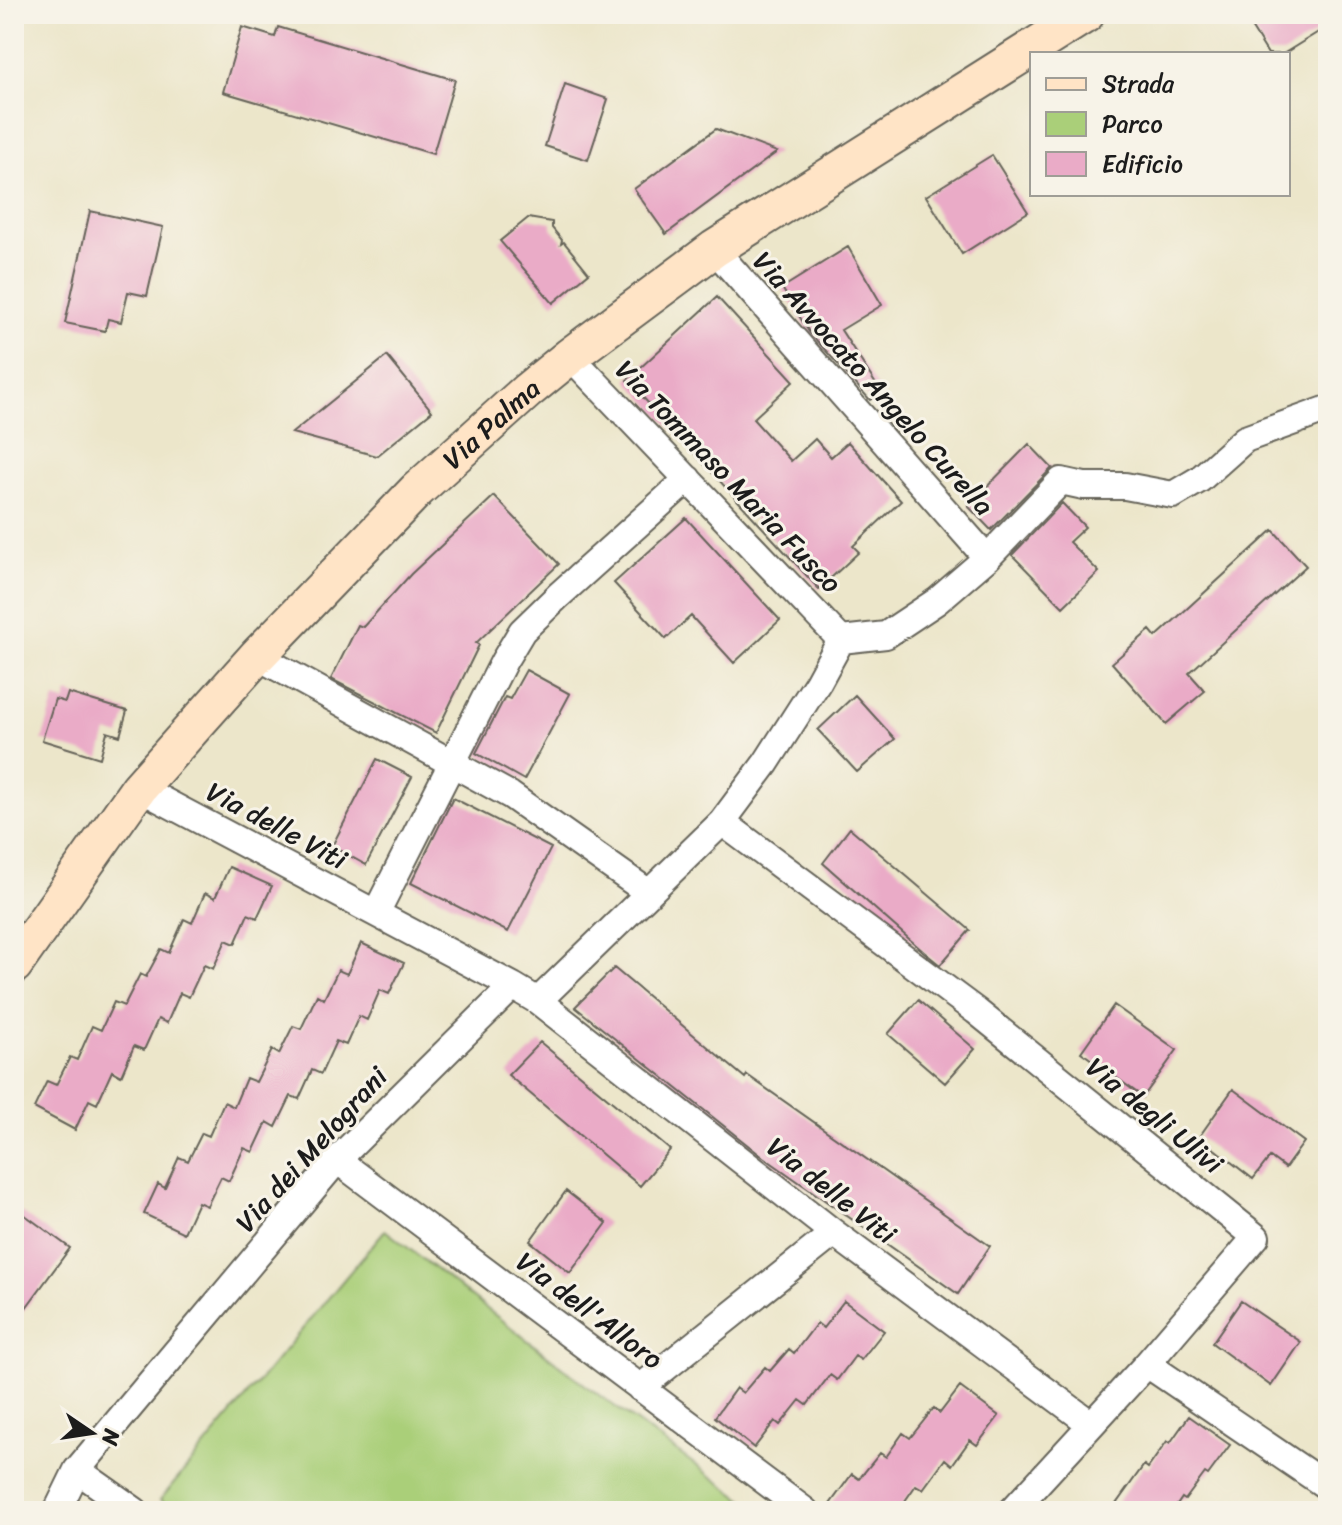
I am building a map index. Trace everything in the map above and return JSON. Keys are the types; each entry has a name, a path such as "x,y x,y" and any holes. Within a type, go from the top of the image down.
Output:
{"main road":[{"name":"Via Palma","path":"14,965 139,788 257,656 417,490 527,391 714,249 1086,14"}],"street":[{"name":"Via Avvocato Angelo Curella","path":"714,249 987,558"},
{"name":"Via Tommaso Maria Fusco","path":"570,356 841,640"},
{"path":"513,986 538,1001 722,822 766,763 841,640 886,635 937,601 987,558 1061,481 1084,486 1125,486 1173,495 1200,479 1245,439 1328,409"},
{"path":"376,913 522,631 688,479"},
{"path":"257,656 510,795 649,893"},
{"name":"Via delle Viti","path":"139,788 513,986"},
{"name":"Via degli Ulivi","path":"722,822 976,1011 1256,1237 1147,1364 1012,1511"},
{"name":"Via dei Melograni","path":"57,1511 77,1470 337,1160 513,986"},
{"name":"Via delle Viti","path":"538,1001 834,1233 1091,1424"},
{"name":"Via dell'Alloro","path":"337,1160 805,1511"},
{"path":"640,1388 834,1233"},
{"path":"1147,1364 1328,1487"},
{"path":"77,1470 135,1511"}],"green space":[{"path":"385,1230 588,1387 759,1511 175,1511 160,1500"}],"building":[{"path":"1243,14 1328,14 1328,26 1286,52 1267,52"},
{"path":"242,27 275,37 278,27 455,80 433,154 223,92"},
{"path":"565,84 608,99 588,160 545,146"},
{"path":"716,129 777,152 666,234 634,189"},
{"path":"992,155 1028,212 962,254 926,196"},
{"path":"90,211 163,227 147,296 128,292 121,322 108,319 105,331 65,323"},
{"path":"528,218 552,222 552,228 562,240 561,244 564,242 589,273 553,303 500,241"},
{"path":"848,247 882,305 841,330 881,392 870,400 809,332 782,288"},
{"path":"717,297 794,381 753,419 791,461 815,439 831,457 848,442 901,501 853,546 859,552 819,589 627,380"},
{"path":"387,356 432,411 377,456 292,433"},
{"path":"1029,444 1052,468 991,530 968,506"},
{"path":"494,496 559,564 476,643 479,645 436,733 331,679 358,625 363,627 411,574"},
{"path":"1062,503 1085,527 1069,542 1099,572 1063,607 1012,555"},
{"path":"686,518 780,620 734,663 691,616 666,639 614,583"},
{"path":"1273,530 1306,566 1189,673 1205,691 1166,724 1112,663 1150,630 1156,637"},
{"path":"526,670 570,694 524,780 476,753 505,697 510,699"},
{"path":"68,693 127,711 120,736 107,732 100,758 42,740 55,699 65,702"},
{"path":"855,695 895,739 857,772 818,730"},
{"path":"377,759 412,777 366,865 332,846"},
{"path":"453,798 551,848 508,932 411,883"},
{"path":"850,828 970,930 940,965 823,863"},
{"path":"229,867 272,886 257,918 248,914 235,944 226,940 213,969 204,965 189,997 180,993 167,1023 158,1019 144,1050 134,1046 121,1076 112,1071 97,1104 89,1100 75,1130 34,1108 47,1081 56,1085 70,1057 77,1060 92,1026 101,1030 114,1002 124,1006 140,974 146,977 161,949 169,953 184,919 192,923 205,893 215,898"},
{"path":"361,943 404,963 389,994 380,990 367,1020 359,1016 346,1045 336,1041 321,1074 312,1070 299,1099 291,1096 276,1127 267,1122 253,1152 244,1148 229,1181 221,1177 207,1206 198,1202 184,1233 144,1214 158,1184 165,1188 179,1157 188,1161 202,1133 209,1136 224,1102 234,1107 246,1078 256,1082 272,1050 279,1054 293,1026 301,1029 317,995 324,999 338,970 347,974"},
{"path":"614,968 745,1078 747,1075 990,1246 958,1294 759,1154 575,1007"},
{"path":"918,1000 975,1049 945,1083 888,1034"},
{"path":"1114,1005 1177,1050 1143,1097 1081,1052"},
{"path":"540,1042 670,1150 640,1186 508,1075"},
{"path":"1233,1089 1304,1142 1285,1168 1270,1157 1253,1179 1199,1137"},
{"path":"566,1191 607,1223 570,1273 530,1241"},
{"path":"14,1207 70,1248 14,1324"},
{"path":"844,1301 884,1331 861,1360 855,1356 837,1380 830,1375 807,1405 800,1400 780,1425 775,1421 754,1448 715,1417 736,1388 743,1393 765,1367 770,1371 789,1349 794,1353 817,1323 823,1328"},
{"path":"1241,1301 1301,1342 1271,1386 1212,1343"},
{"path":"960,1387 999,1416 977,1445 970,1440 952,1465 945,1459 923,1489 916,1485 898,1511 825,1511 852,1474 859,1479 880,1453 886,1457 903,1433 910,1438 934,1408 940,1413"},
{"path":"1189,1416 1230,1445 1208,1475 1205,1473 1173,1511 1111,1511 1144,1465 1148,1468"}]}
